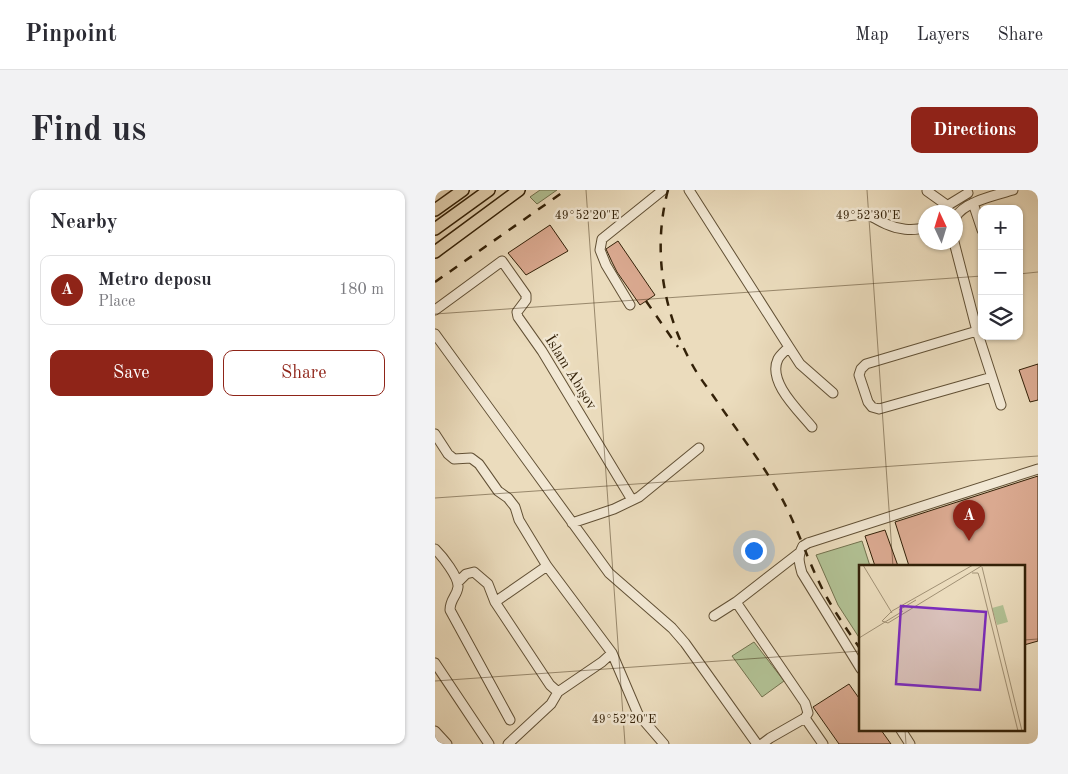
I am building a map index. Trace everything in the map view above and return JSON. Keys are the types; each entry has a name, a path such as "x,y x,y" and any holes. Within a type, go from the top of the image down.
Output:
{"main road":[{"path":"435,210 463,190"},
{"path":"435,229 489,190"},
{"path":"435,252 519,190"}],"street":[{"path":"630,305 606,265 600,250 602,239 663,190"},
{"path":"689,190 800,364 833,393"},
{"path":"963,209 973,203 1013,190"},
{"path":"927,191 941,205"},
{"path":"953,205 971,191"},
{"path":"973,203 978,218"},
{"path":"847,216 869,215 886,224 908,230 918,229"},
{"path":"956,250 977,331 1001,405"},
{"name":"İslam Abışov","path":"435,310 502,261 525,295 526,300 517,312 518,318 542,351 632,500"},
{"path":"977,331 866,364 861,369 859,375 868,402 872,407 879,409 992,377"},
{"path":"435,334 609,573 672,628 685,643 757,744"},
{"path":"789,347 778,359 777,381 812,427"},
{"path":"435,434 448,454 454,459 471,458 479,464 498,492 508,498 515,507 519,520 547,566 612,653 638,714 664,744"},
{"path":"572,523 615,509 639,497 699,448"},
{"path":"714,616 736,602 804,548 1038,469"},
{"path":"804,548 799,561 802,573 859,666"},
{"path":"435,549 443,557 458,582"},
{"path":"495,602 547,566"},
{"path":"509,720 450,610 458,582 466,574 474,572 488,584 495,602 543,676 558,692"},
{"path":"736,602 805,703 808,713 805,718 762,744"},
{"path":"508,744 551,704 558,692 612,653"},
{"path":"435,663 489,744"},
{"path":"805,718 823,744"},
{"path":"435,731 447,744"},
{"path":"902,732 909,744"}],"green space":[{"path":"540,190 557,190 537,204 530,197"},
{"path":"862,541 870,565 859,565 859,637 838,605 816,555"},
{"path":"754,642 784,681 762,697 732,656"}],"building":[{"path":"550,225 568,251 526,275 508,253"},
{"path":"618,241 655,295 640,305 617,272 606,249"},
{"path":"1038,364 1038,400 1030,402 1019,370"},
{"path":"1038,476 1038,641 1025,645 1025,565 909,565 895,522"},
{"path":"885,530 898,565 875,565 865,536"},
{"path":"849,684 859,698 859,732 882,732 891,744 839,744 813,707"}],"railway":[{"path":"435,282 566,190"},
{"path":"668,190 663,213 661,258 663,281 674,325 698,374 776,488 823,591 859,647"},
{"path":"646,301 678,347"}],"place":[{"name":"Metro deposu","path":"969,541"}]}
